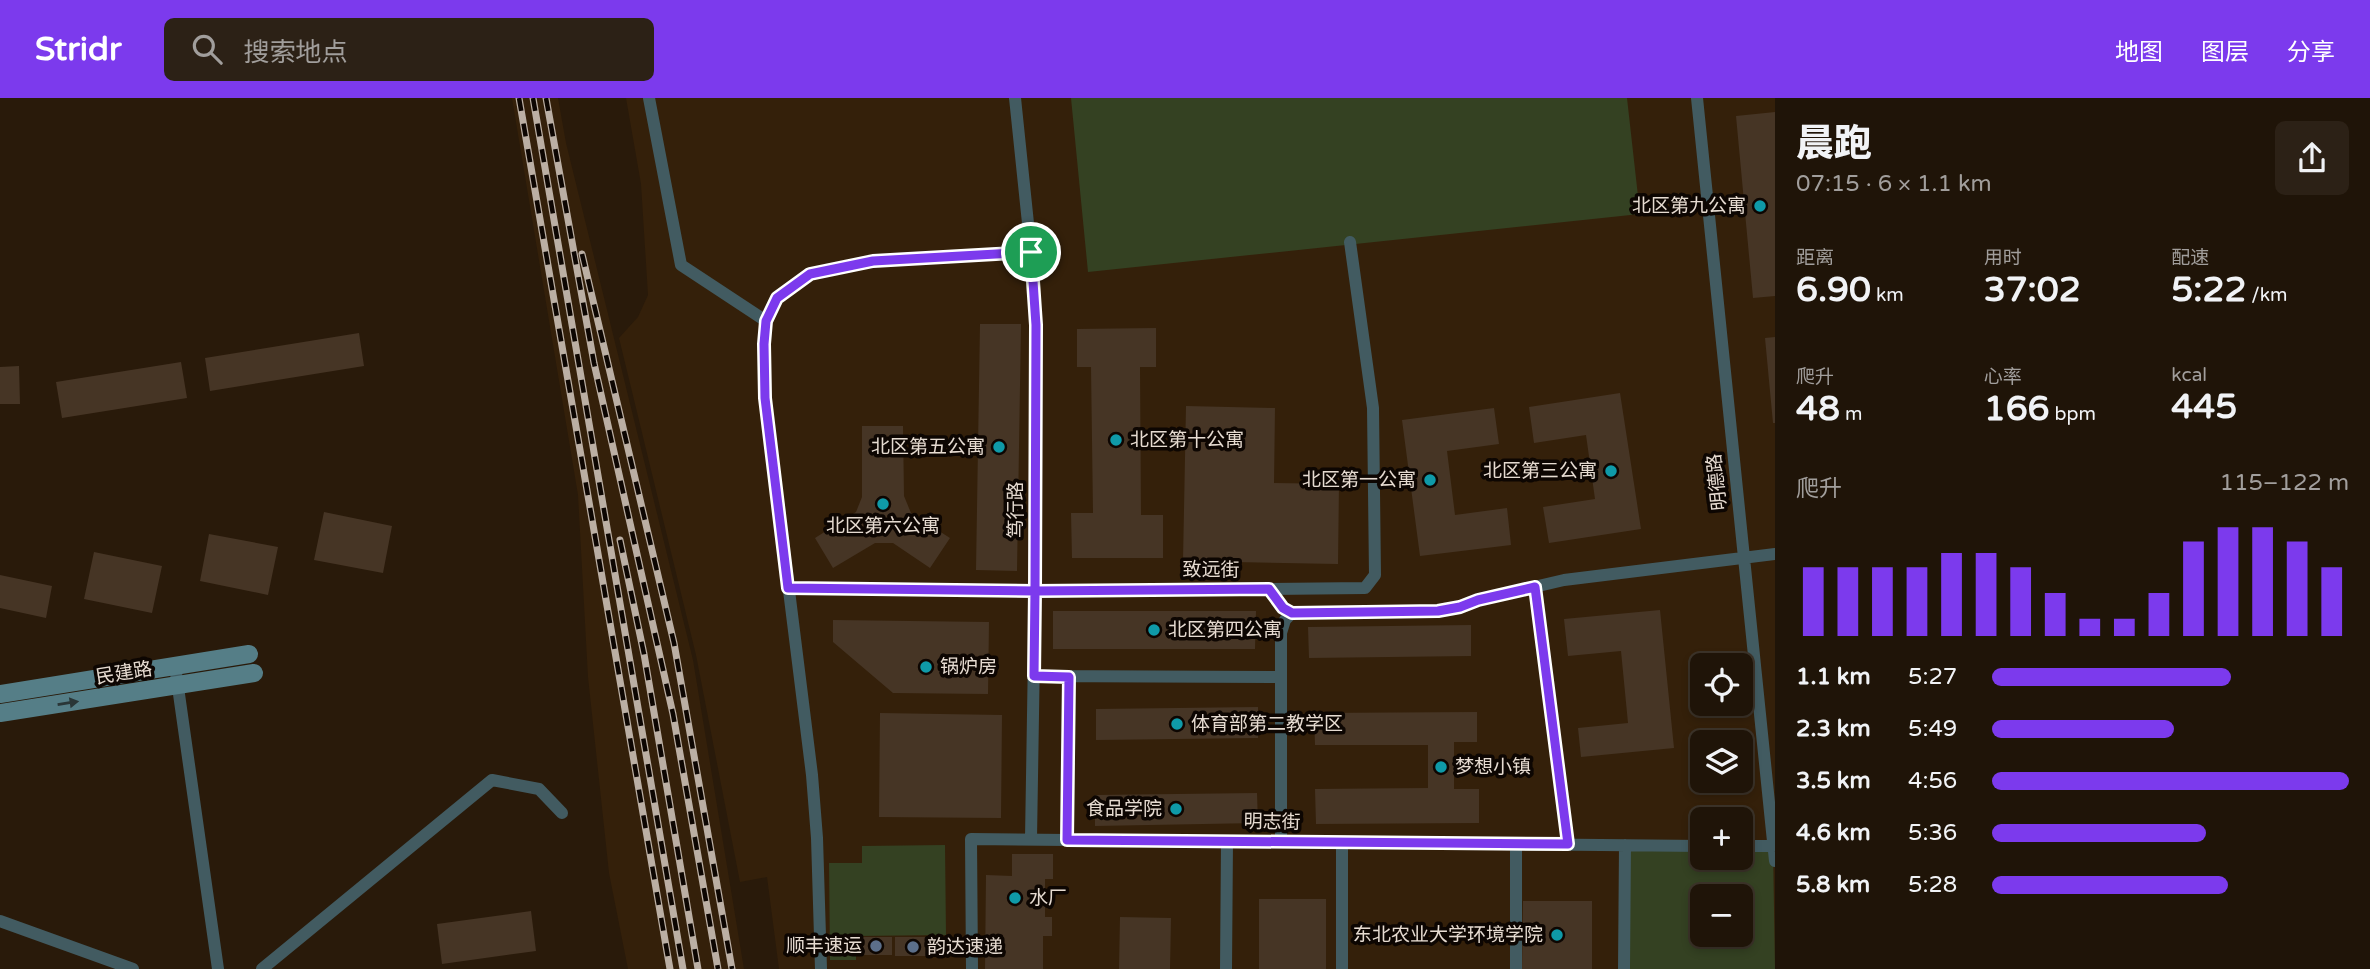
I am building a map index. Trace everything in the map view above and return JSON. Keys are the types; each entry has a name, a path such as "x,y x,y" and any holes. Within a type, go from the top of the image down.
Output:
{"street":[{"path":"649,98 681,265 766,321"},
{"name":"笃行路","path":"1015,98 1036,325 1031,839"},
{"name":"明德路","path":"1697,98 1744,558 1769,738 1775,861"},
{"name":"致远街","path":"788,588 1035,591 1365,588 1375,575 1373,408 1350,242"},
{"path":"821,969 815,813 765,398 766,321 777,298 810,274 873,261 1031,252"},
{"path":"1269,589 1283,608 1292,613 1438,611 1564,580 1775,554"},
{"path":"1535,587 1568,844"},
{"path":"1281,842 1281,633 1285,620 1292,613"},
{"name":"民建路","path":"0,694 249,654"},
{"path":"175,666 218,969"},
{"name":"民建路","path":"0,713 254,673"},
{"path":"1034,676 1280,677"},
{"path":"1067,840 1069,677"},
{"path":"262,969 492,780 539,789 562,813"},
{"name":"明志街","path":"972,969 971,839 1690,846"},
{"path":"1226,969 1227,841"},
{"path":"1342,842 1342,969"},
{"path":"1516,969 1517,844"},
{"path":"1624,969 1625,845"},
{"path":"1753,846 1773,846"},
{"path":"0,921 133,969"}],"shaded area":[{"path":"512,98 558,98 566,143 693,660 744,969 628,969 609,873 588,677 578,495"},
{"path":"626,98 1775,98 1775,969 779,969 767,877 740,882 696,655 619,338 638,317 648,295 641,184"}],"green space":[{"path":"1071,98 1627,98 1640,214 1088,272"},
{"path":"945,845 946,935 856,936 856,960 830,960 829,863 862,863 862,846"},
{"path":"1625,845 1690,846 1690,870 1753,870 1753,846 1773,846 1775,969 1626,969"}],"building":[{"name":"北区第九公寓","path":"1775,112 1775,296 1753,298 1736,116"},
{"name":"北区第五公寓","path":"980,324 1021,324 1017,571 976,570"},
{"name":"北区第十公寓","path":"1156,328 1156,367 1140,367 1141,515 1163,515 1163,558 1072,558 1071,513 1093,513 1091,367 1077,367 1077,329"},
{"path":"359,333 364,366 210,391 205,358"},
{"path":"1775,337 1775,423 1773,423 1765,338"},
{"path":"181,362 187,398 62,418 56,382"},
{"path":"19,366 20,404 0,404 0,367"},
{"name":"北区第三公寓","path":"1620,393 1641,529 1549,543 1543,507 1595,499 1586,435 1534,443 1529,407"},
{"path":"1186,406 1275,408 1274,483 1339,484 1338,564 1183,561"},
{"name":"北区第一公寓","path":"1494,408 1499,444 1447,451 1455,515 1507,508 1511,545 1420,556 1402,420"},
{"name":"北区第六公寓","path":"862,426 903,426 904,496 911,513 950,538 930,568 893,543 875,543 833,568 815,538 856,512 862,497"},
{"path":"324,512 392,526 383,573 314,560"},
{"path":"209,534 278,547 268,595 200,581"},
{"path":"94,552 162,566 152,613 84,599"},
{"path":"0,575 52,586 46,618 0,608"},
{"path":"1660,610 1674,748 1581,757 1578,728 1628,723 1621,651 1568,656 1564,619"},
{"name":"北区第四公寓","path":"1053,611 1256,611 1255,649 1053,649"},
{"name":"锅炉房","path":"833,620 989,622 988,694 893,693 833,642"},
{"path":"1471,625 1471,656 1309,658 1308,627"},
{"name":"体育部第二教学区","path":"1258,707 1258,738 1096,740 1096,709"},
{"name":"梦想小镇","path":"1477,712 1477,742 1454,742 1454,789 1479,789 1479,823 1316,824 1315,789 1428,788 1428,745 1315,745 1314,713"},
{"path":"880,713 1002,715 1001,818 879,817"},
{"name":"食品学院","path":"1257,793 1258,823 1095,826 1095,795"},
{"name":"水厂","path":"1012,854 1053,854 1053,879 1045,879 1045,917 1052,917 1052,936 1043,936 1043,969 985,969 986,875 1012,876"},
{"name":"东北农业大学环境学院","path":"1259,899 1326,899 1326,969 1259,969"},
{"name":"东北农业大学环境学院","path":"1523,901 1592,901 1592,969 1522,969"},
{"path":"531,911 536,951 442,964 437,924"},
{"path":"1120,917 1171,918 1170,969 1119,969"},
{"name":"顺丰速运","path":"860,937 892,937 892,955 860,955"},
{"name":"韵达速递","path":"895,937 930,937 930,956 895,956"}],"railway":[{"path":"519,98 670,969"},
{"path":"533,98 683,969"},
{"path":"546,98 594,363 673,714 718,969"},
{"path":"582,254 674,643 732,969"},
{"path":"620,540 644,654 698,969"}],"place":[{"name":"北区第九公寓","path":"1760,206"},
{"name":"北区第十公寓","path":"1116,440"},
{"name":"北区第五公寓","path":"999,447"},
{"name":"北区第三公寓","path":"1611,471"},
{"name":"北区第一公寓","path":"1430,480"},
{"name":"北区第六公寓","path":"883,504"},
{"name":"北区第四公寓","path":"1154,630"},
{"name":"锅炉房","path":"926,667"},
{"name":"体育部第二教学区","path":"1177,724"},
{"name":"梦想小镇","path":"1441,767"},
{"name":"食品学院","path":"1176,809"},
{"name":"水厂","path":"1015,898"},
{"name":"东北农业大学环境学院","path":"1557,935"},
{"name":"顺丰速运","path":"876,946"},
{"name":"韵达速递","path":"913,947"}],"route":[{"path":"1031,252 873,261 810,274 777,298 766,321 765,398 788,588 1035,591 1034,676 1069,677 1067,840 1568,844 1535,587 1438,611 1292,613 1283,608 1269,589 1035,591 1036,325 1031,252"}]}
